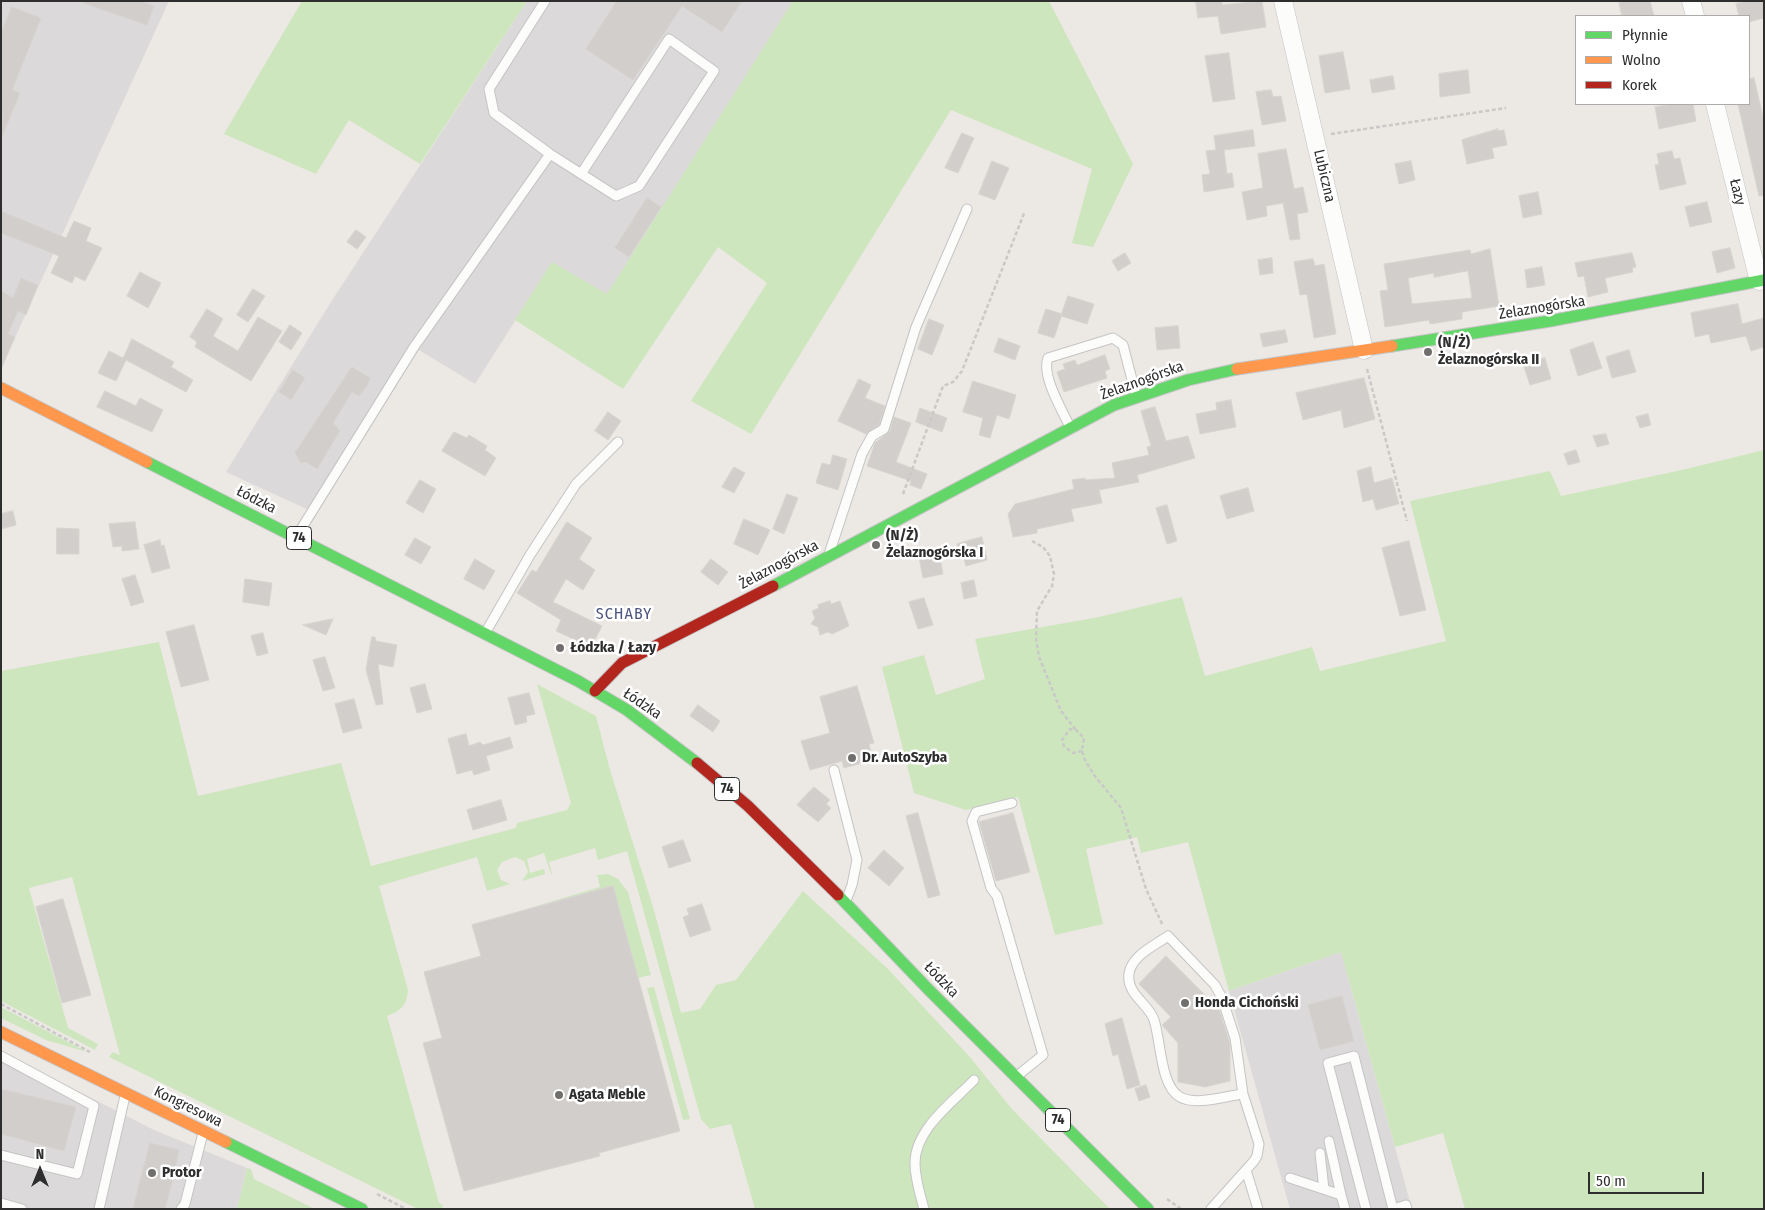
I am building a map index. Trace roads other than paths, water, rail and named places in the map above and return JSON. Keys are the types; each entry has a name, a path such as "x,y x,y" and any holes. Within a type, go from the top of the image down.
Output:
{"street":[{"name":"Lubiczna","path":"1283,1 1364,350"},
{"path":"1691,1 1695,15"},
{"name":"Łazy","path":"1715,105 1761,280"},
{"name":"Żelaznogórska","path":"595,691 622,663 1136,395 1181,381 1223,371 1598,314 1761,280"},
{"name":"Łódzka","path":"1,388 486,632 595,691 654,730 718,780 845,903 1015,1078 1148,1209"},
{"name":"Kongresowa","path":"1,1032 362,1209"}],"lane":[{"path":"545,1 489,89 494,113 550,154 581,174 616,196 639,186 714,71 669,39 581,174"},
{"path":"296,536 414,347 550,154"},
{"path":"828,556 862,454 872,436 884,429 916,327 967,209"},
{"path":"1070,428 1047,375 1045,365 1048,358 1113,338 1123,345 1136,395"},
{"path":"486,632 530,555 576,484 618,442"},
{"path":"834,770 857,860 852,885 845,903"},
{"path":"1012,803 976,812 972,820 990,888 997,896 1042,1055 1015,1078"},
{"path":"1211,1209 1257,1156 1258,1144 1243,1094 1235,1038 1222,998 1215,985 1168,936 1132,962 1128,976 1136,997 1154,1018 1167,1081 1177,1096 1189,1102 1243,1094"},
{"path":"1,1056 94,1106 77,1174 1,1155"},
{"path":"1366,1209 1328,1063 1354,1056 1394,1209 1406,1205 1407,1209"},
{"path":"924,1209 917,1183 915,1162 920,1142 929,1127 974,1080"},
{"path":"99,1209 126,1093"},
{"path":"181,1209 185,1204 203,1132"},
{"path":"1329,1141 1345,1209"},
{"path":"1320,1153 1324,1189"},
{"path":"1246,1170 1258,1209"},
{"path":"1290,1178 1341,1195"},
{"path":"1,1203 22,1209"}],"place":[{"name":"(N/Ż) Żelaznogórska II","path":"1428,352"},
{"name":"(N/Ż) Żelaznogórska I","path":"876,545"},
{"name":"Łódzka / Łazy","path":"560,648"},
{"name":"Dr. AutoSzyba","path":"852,758"},
{"name":"Honda Cichoński","path":"1185,1003"},
{"name":"Agata Meble","path":"559,1095"},
{"name":"Protor","path":"152,1173"}],"district":[{"name":"SCHABY","path":"624,615"}]}
